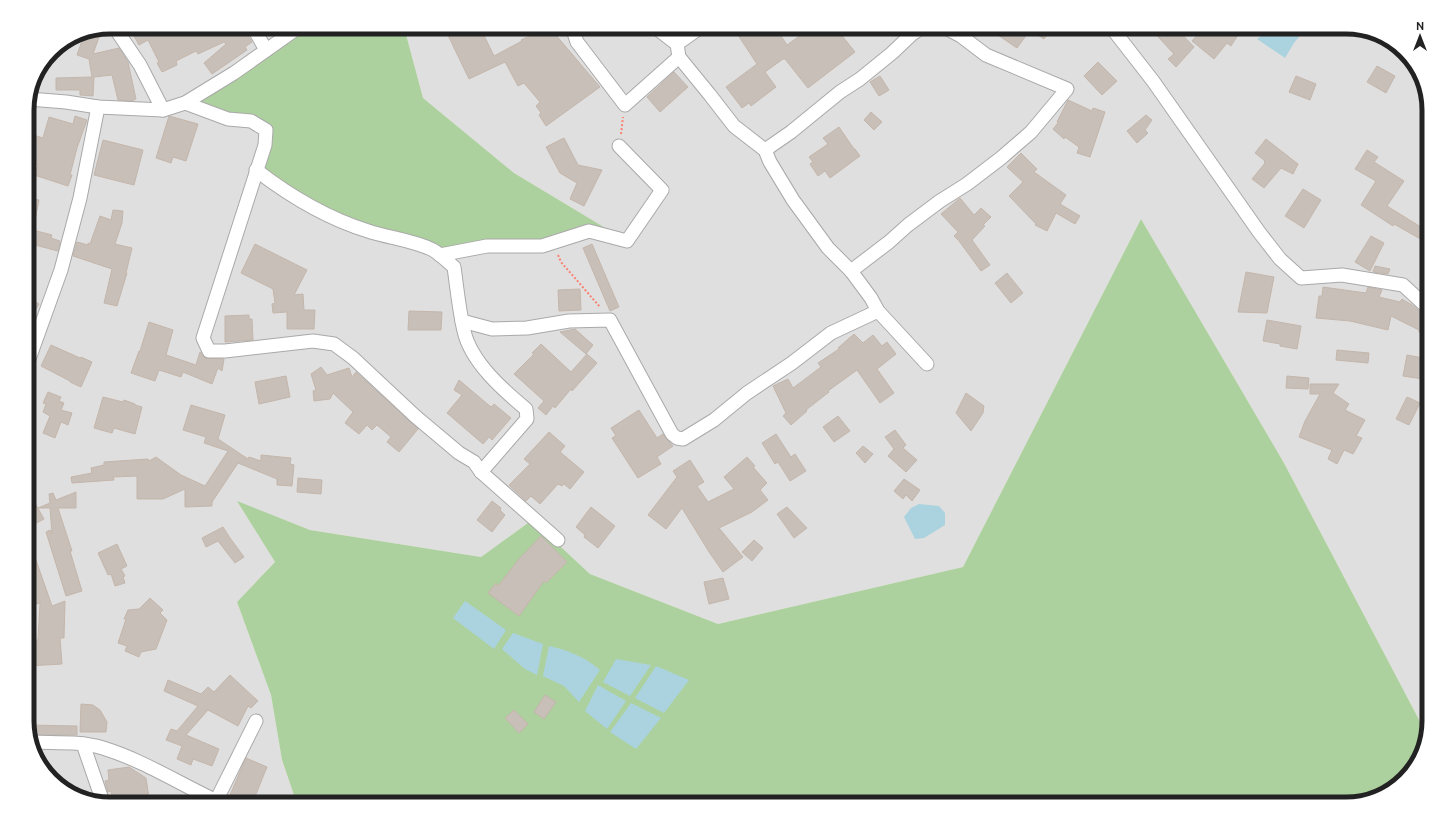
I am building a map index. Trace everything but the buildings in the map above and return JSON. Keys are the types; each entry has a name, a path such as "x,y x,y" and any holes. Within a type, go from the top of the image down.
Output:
{"street":[{"path":"120,34 140,65 163,110"},
{"path":"257,34 266,50"},
{"path":"35,99 98,107 163,110 185,103 234,73 289,34"},
{"path":"574,34 577,42 625,106 694,34"},
{"path":"662,34 678,51 734,126 765,150 770,162 793,200 828,248 851,271 871,298 878,311 927,364"},
{"path":"765,150 791,132 840,92 860,79 892,53 912,34"},
{"path":"851,271 890,242 908,225 940,201 967,184 1001,158 1031,132 1067,89 986,55 957,34"},
{"path":"1116,34 1280,259 1301,278 1342,275 1403,284 1422,302"},
{"path":"185,103 228,119 251,121 266,130 264,145 203,338 209,351 226,351 313,341 334,344 353,358 420,420 459,453 474,462 481,472 558,540"},
{"path":"34,345 61,270 80,198 98,107"},
{"path":"440,255 487,246 542,246 589,231 627,241 662,190 619,146"},
{"path":"256,170 281,190 319,212 367,231 411,242 433,250 454,267 464,331 474,355 493,378 526,409 527,414 527,419 481,472"},
{"path":"462,321 492,329 527,328 569,321 610,320 672,434 677,438 683,438 714,420 747,393 792,363 831,333 878,311"},
{"path":"222,797 256,721"},
{"path":"37,742 83,744 102,748 130,758 210,797"},
{"path":"83,744 101,796"}],"path":[{"path":"619,146 625,106"},
{"path":"551,243 561,262 610,320"}],"shaded area":[{"path":"110,34 310,34 589,231 625,240 514,173 423,98 406,34 1346,34 1365,37 1384,44 1400,56 1412,72 1416,81 1422,105 1422,725 1284,463 1141,219 963,567 718,624 590,574 532,520 481,557 310,530 238,502 275,562 237,602 271,695 282,760 295,797 110,797 91,794 72,787 56,775 42,754 35,736 34,105 40,81 44,72 56,56 77,42 95,35"}],"green space":[{"path":"289,34 406,34 423,98 514,173 627,241 589,231 542,246 440,255 367,231 256,170 266,130 185,103"},
{"path":"1141,219 1284,463 1422,725 1416,750 1412,759 1400,775 1384,787 1365,794 1346,797 295,797 282,760 271,695 237,602 275,562 237,501 310,530 481,557 532,520 590,574 718,624 963,567"}],"water":[{"path":"1264,34 1301,34 1285,58 1257,39"},
{"path":"919,504 939,506 945,513 945,525 924,538 915,539 904,517 911,508"},
{"path":"465,601 506,630 494,649 453,618"},
{"path":"513,633 543,644 537,675 525,669 502,649"},
{"path":"549,646 576,655 588,661 600,670 579,702 564,686 543,676"},
{"path":"616,659 651,665 630,696 603,682"},
{"path":"656,666 689,680 664,713 635,698"},
{"path":"598,685 626,701 607,729 585,711"},
{"path":"631,703 661,718 636,749 610,732"}]}
